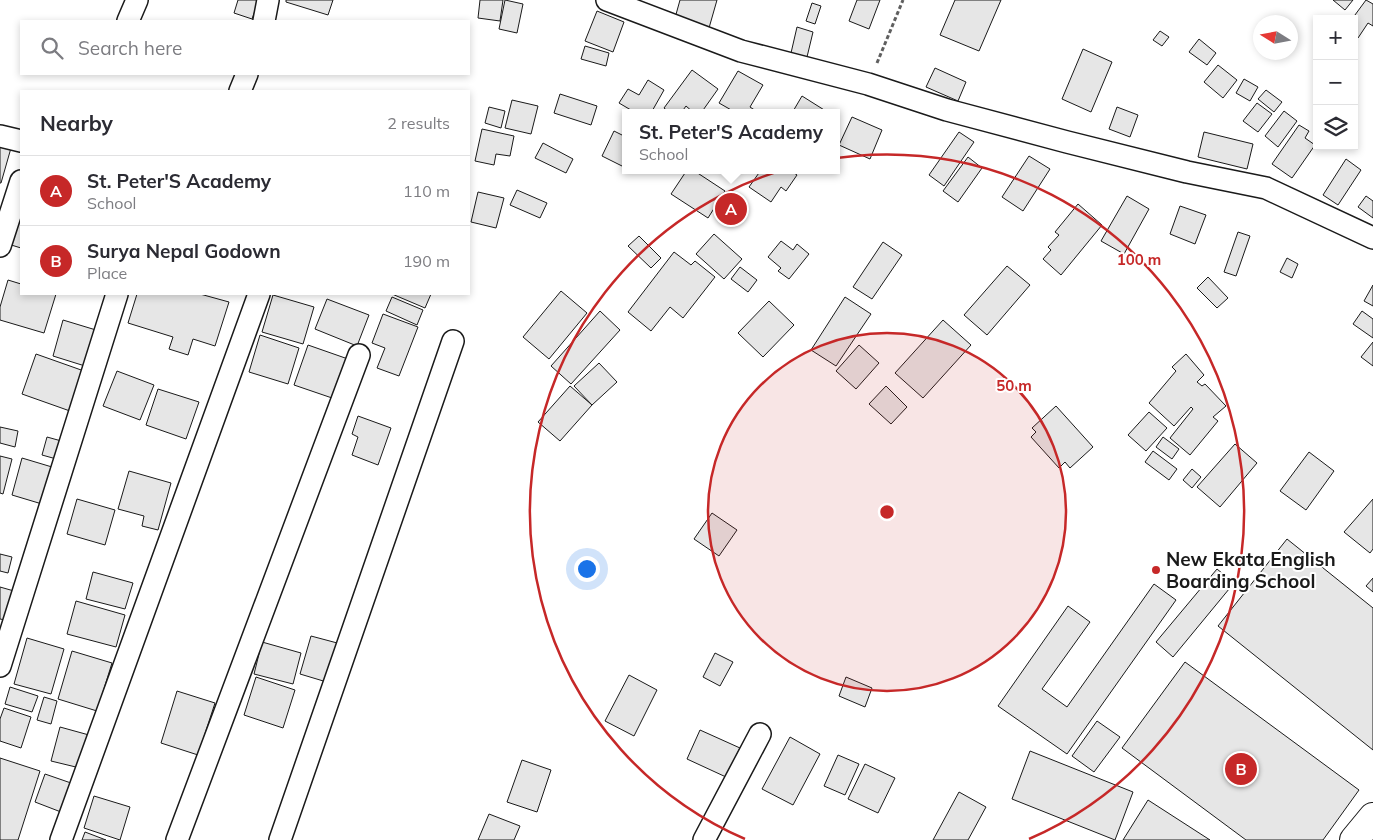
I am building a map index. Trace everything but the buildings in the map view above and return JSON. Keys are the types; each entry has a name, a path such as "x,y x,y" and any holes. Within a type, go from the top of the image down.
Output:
{"main road":[{"path":"1354,840 1373,817"}],"street":[{"path":"128,20 137,0"},
{"path":"264,20 268,0"},
{"path":"607,0 741,51 868,84 947,110 1188,172 1266,188 1373,238"},
{"path":"240,90 246,75"},
{"path":"0,136 20,141"},
{"path":"0,246 20,184"},
{"path":"0,666 117,295"},
{"path":"61,840 259,295"},
{"path":"280,840 452,340"},
{"path":"177,840 358,355"},
{"path":"704,840 760,734"}],"path":[{"path":"868,84 903,0"}],"place":[{"name":"St. Peter'S Academy","path":"731,209"},
{"name":"New Ekata English Boarding School","path":"1156,570"},
{"name":"Surya Nepal Godown","path":"1241,769"}]}
